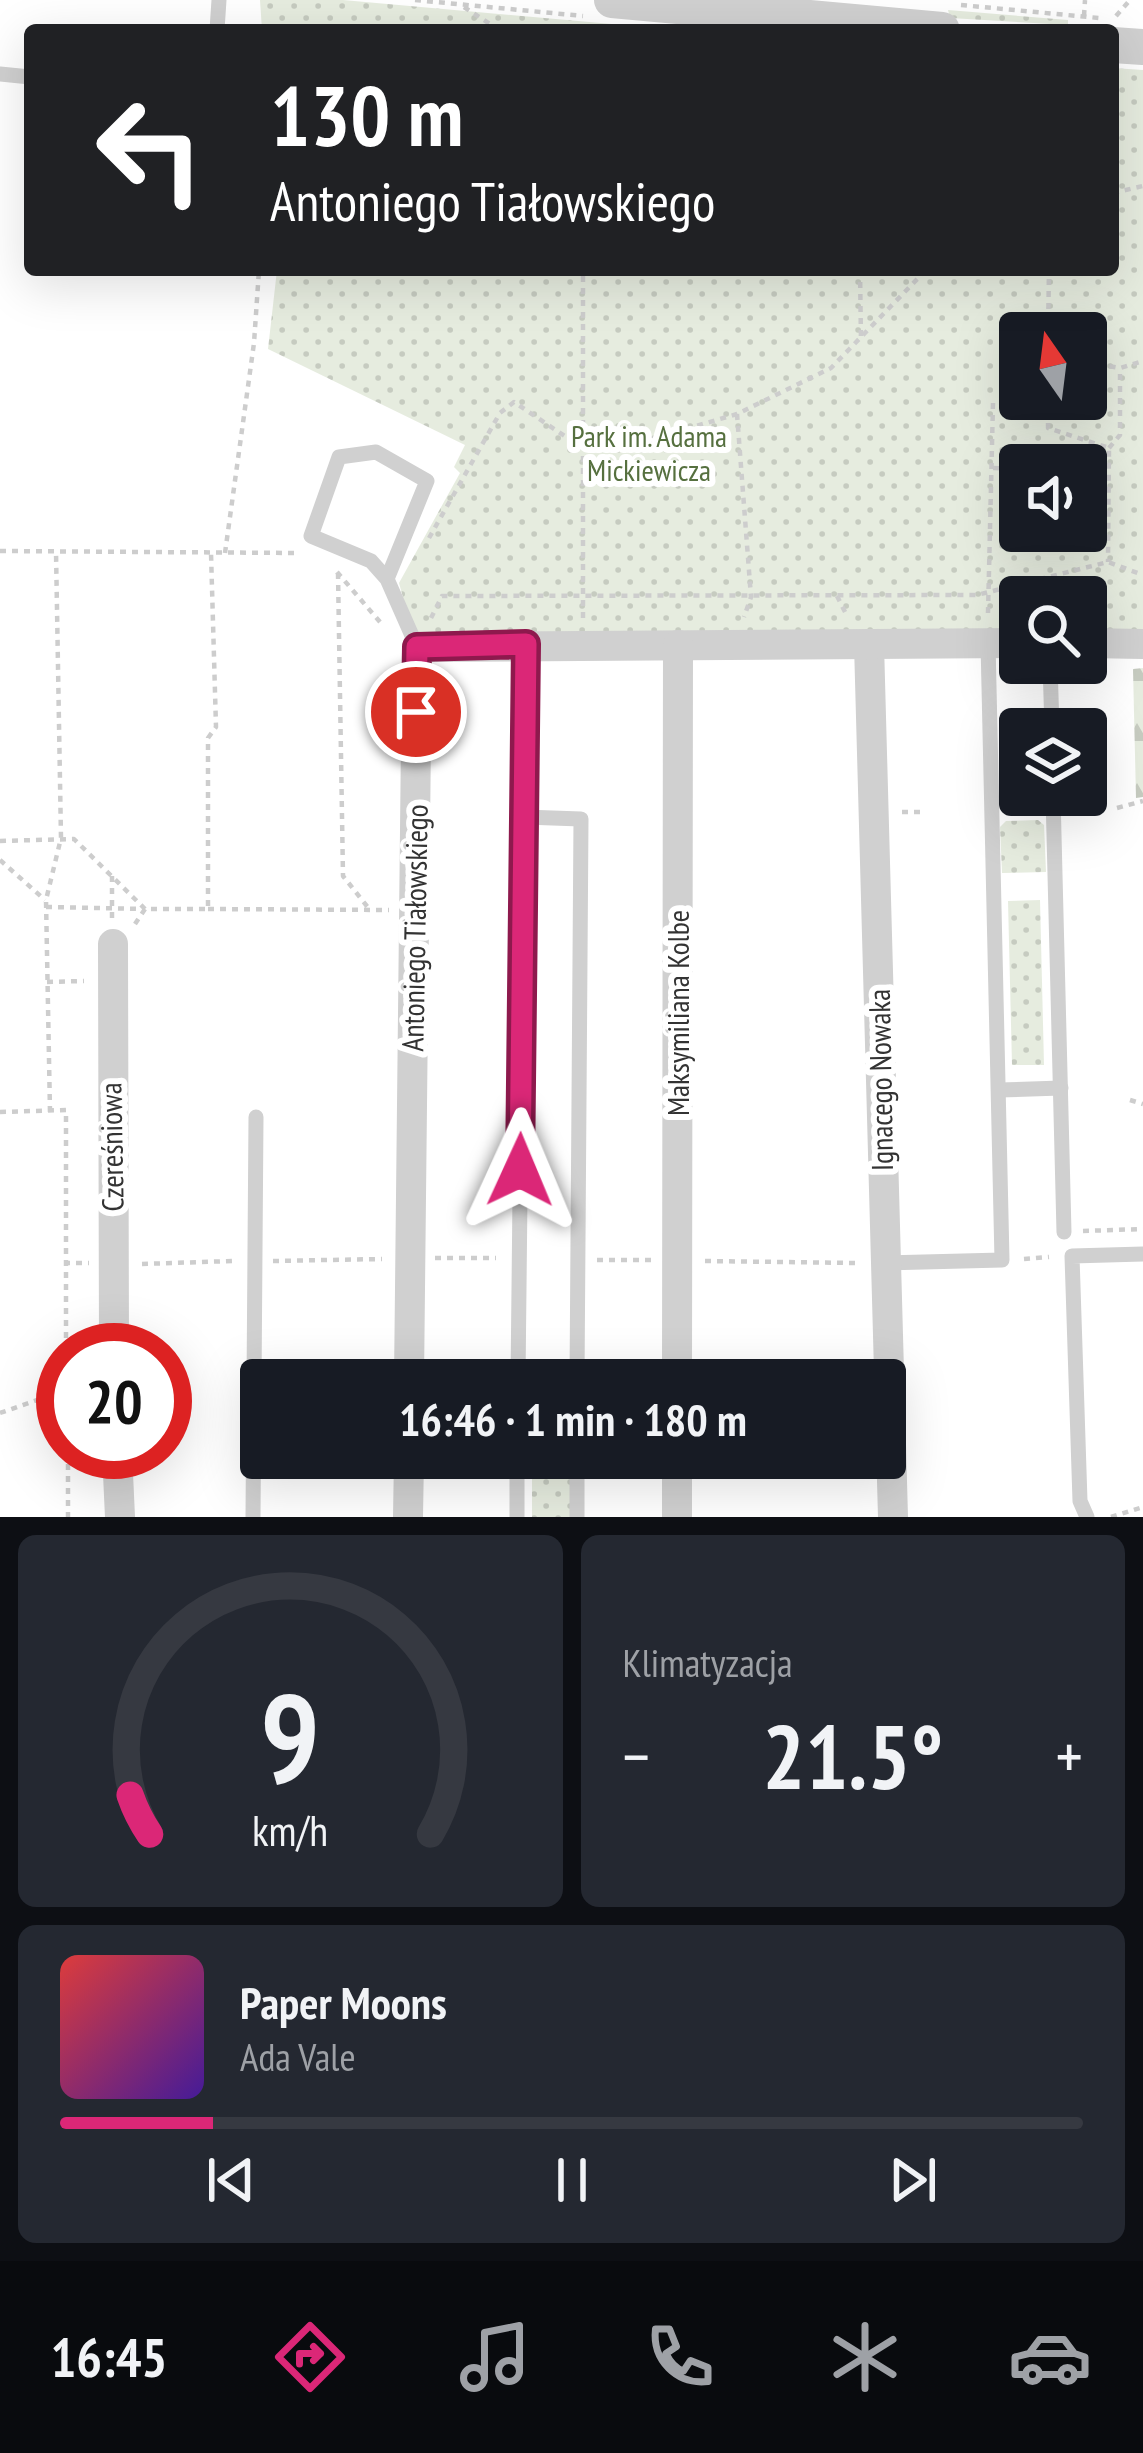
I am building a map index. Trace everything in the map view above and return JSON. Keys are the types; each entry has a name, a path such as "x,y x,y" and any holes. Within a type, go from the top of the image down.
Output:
{"street":[{"path":"631,1 950,17"},
{"path":"417,647 999,643"},
{"name":"Ignacego Nowaka","path":"868,644 893,1517"},
{"path":"1107,644 1143,644"},
{"name":"Maksymiliana Kolbe","path":"677,1359 678,645"},
{"name":"Antoniego Tiałowskiego","path":"410,1359 417,647"},
{"name":"Czereśniowa","path":"112,944 114,1323"},
{"path":"119,1479 121,1517"},
{"path":"408,1517 409,1479"},
{"path":"677,1479 677,1517"}],"lane":[{"path":"387,579 427,481 376,452 339,457 311,536 371,561 387,579 417,647"},
{"path":"884,1263 1002,1260 988,643"},
{"path":"518,1359 526,644"},
{"path":"1054,816 1064,1232"},
{"path":"524,817 581,819 577,1359"},
{"path":"999,1090 1060,1088"},
{"path":"253,1517 256,1118"},
{"path":"1087,1517 1080,1501 1072,1256 1143,1254"},
{"path":"517,1479 517,1517"},
{"path":"577,1479 577,1517"}],"path":[{"path":"415,0 459,4 491,24"},
{"path":"1084,16 1085,0"},
{"path":"950,17 1114,17 1130,0"},
{"path":"225,553 259,276"},
{"path":"583,276 583,644"},
{"path":"860,276 861,341"},
{"path":"421,553 500,413 514,402 567,438 586,444 652,439 737,414 831,368 921,276"},
{"path":"1048,312 1049,276"},
{"path":"1107,366 1120,368 1143,362"},
{"path":"1108,562 1108,448 1120,435 1120,368"},
{"path":"988,643 993,403 999,403"},
{"path":"734,645 751,597 737,414"},
{"path":"1048,420 1048,428 1108,448"},
{"path":"993,468 999,468"},
{"path":"0,551 299,553"},
{"path":"50,1112 46,904 62,838 56,551"},
{"path":"208,909 208,738 215,727 211,554"},
{"path":"322,556 369,605"},
{"path":"417,647 442,596 989,593 1108,562 1143,575"},
{"path":"338,572 343,876 370,910"},
{"path":"1118,808 1143,801"},
{"path":"0,842 74,839 145,909"},
{"path":"0,860 46,904 398,910"},
{"path":"112,876 112,944"},
{"path":"112,944 145,909"},
{"path":"47,982 110,980"},
{"path":"1130,1100 1143,1104"},
{"path":"0,1112 66,1110 66,1323"},
{"path":"1002,1260 1072,1256"},
{"path":"131,1264 228,1261"},
{"path":"64,1263 81,1264"},
{"path":"0,1413 36,1400"},
{"path":"68,1479 68,1517"},
{"path":"1112,1517 1143,1508"}],"green space":[{"path":"260,0 343,0 612,24 262,24"},
{"path":"948,10 1068,20 1068,24 1051,24 950,18"},
{"name":"Park im. Adama Mickiewicza","path":"1119,68 1143,70 1143,632 1107,632 1107,576 999,576 999,632 413,634 399,583 460,473 454,467 465,445 268,349 276,276 1119,276"},
{"path":"1143,668 1143,797 1136,798 1133,669"},
{"path":"1038,820 1044,825 1046,872 1002,873 1000,827 1006,821"},
{"path":"1040,900 1044,1065 1012,1065 1008,901"},
{"path":"532,1479 571,1479 571,1517 532,1517"}],"route":[{"path":"416,712 417,647 526,644 520,1170"}]}
